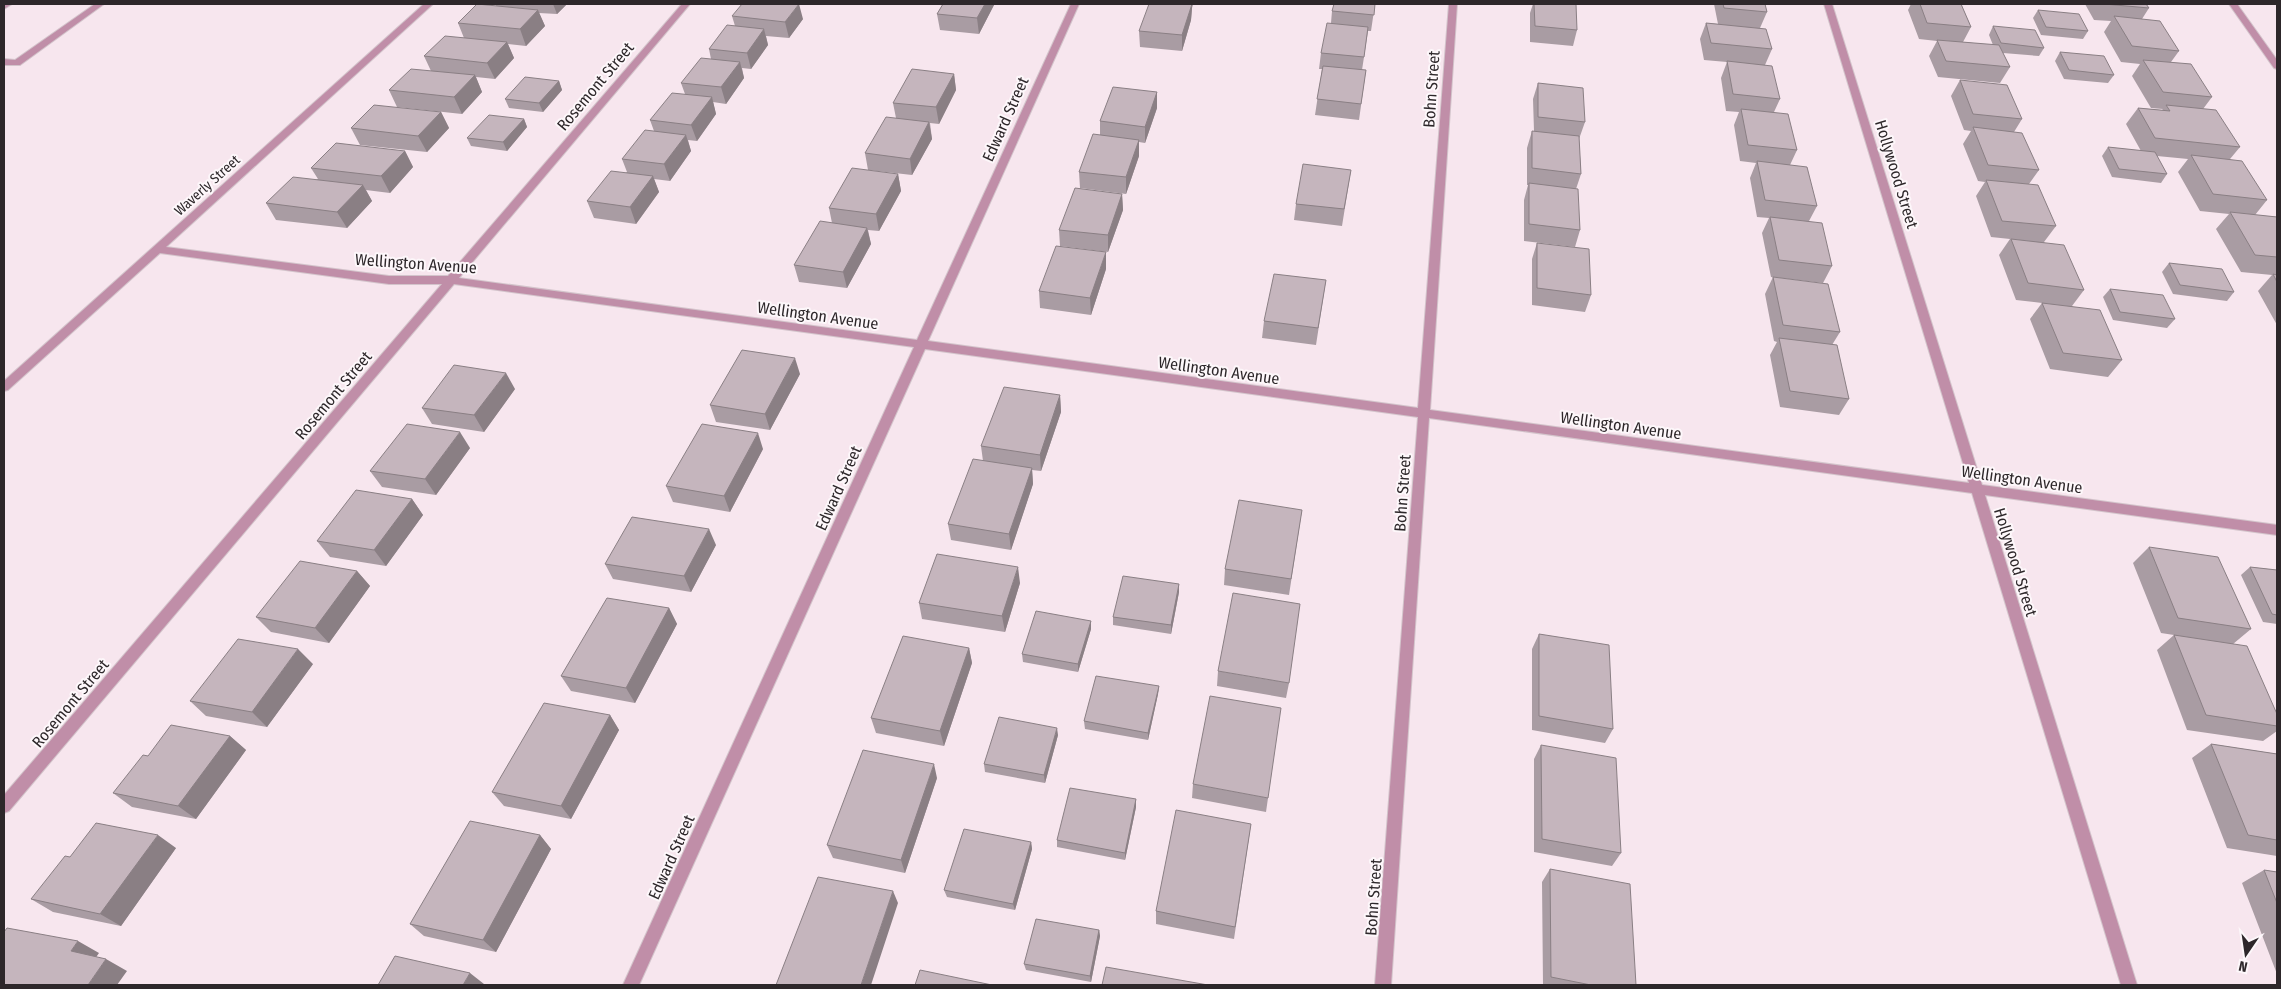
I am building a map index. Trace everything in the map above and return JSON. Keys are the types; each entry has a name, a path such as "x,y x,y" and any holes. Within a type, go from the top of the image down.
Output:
{"street":[{"path":"4,6 8,4"},
{"path":"4,62 17,63 100,4"},
{"name":"Waverly Street","path":"4,386 429,4"},
{"name":"Rosemont Street","path":"4,806 686,4"},
{"name":"Edward Street","path":"631,985 1075,4"},
{"name":"Bohn Street","path":"1383,985 1453,4"},
{"name":"Hollywood Street","path":"1828,4 2129,985"},
{"path":"2233,4 2277,66"},
{"name":"Wellington Avenue","path":"156,249 389,280 451,280 920,346 2277,530"}],"building":[{"path":"477,4 538,10 520,29 458,23"},
{"path":"742,4 799,4 785,22 732,16"},
{"path":"943,4 985,4 977,18 937,14"},
{"path":"1149,4 1192,4 1182,35 1139,31"},
{"path":"1334,4 1375,4 1374,15 1332,11"},
{"path":"1534,4 1576,4 1577,30 1535,26"},
{"path":"1723,4 1765,4 1767,12 1724,8"},
{"path":"1920,4 1961,4 1971,27 1927,23"},
{"path":"2104,4 2146,4 2149,8"},
{"path":"2038,10 2079,14 2088,31 2046,27"},
{"path":"2114,16 2160,21 2179,51 2132,46"},
{"path":"1327,23 1368,27 1364,57 1321,53"},
{"path":"1706,23 1766,29 1772,49 1711,43"},
{"path":"727,25 764,29 747,53 709,49"},
{"path":"1993,26 2035,30 2044,48 2001,43"},
{"path":"445,36 507,42 487,63 424,56"},
{"path":"1937,40 1999,45 2010,67 1946,61"},
{"path":"2060,52 2104,56 2114,75 2069,70"},
{"path":"701,58 740,62 721,87 681,83"},
{"path":"2143,60 2191,64 2212,97 2163,92"},
{"path":"1727,61 1772,66 1780,99 1733,94"},
{"path":"1323,66 1366,70 1361,104 1317,99"},
{"path":"411,69 475,75 454,97 389,90"},
{"path":"912,69 954,74 936,107 893,103"},
{"path":"525,77 559,81 539,103 505,99"},
{"path":"1960,80 2007,85 2022,119 1973,114"},
{"path":"1538,83 1583,88 1585,122 1538,117"},
{"path":"1113,87 1157,92 1145,127 1100,121"},
{"path":"672,93 712,97 691,125 650,120"},
{"path":"374,105 441,112 418,136 351,128"},
{"path":"2166,105 2216,110 2240,147 2155,138 2138,108 2170,111"},
{"path":"1741,109 1788,114 1797,150 1748,145"},
{"path":"489,115 524,119 503,142 467,138"},
{"path":"886,117 929,122 910,159 865,153"},
{"path":"1973,127 2022,133 2039,170 1988,165"},
{"path":"645,130 686,135 664,164 622,159"},
{"path":"1532,131 1579,136 1581,174 1532,168"},
{"path":"1093,134 1139,140 1126,177 1079,172"},
{"path":"336,143 405,151 381,176 311,168"},
{"path":"2108,147 2155,152 2167,174 2119,169"},
{"path":"2191,155 2242,161 2267,200 2213,194"},
{"path":"1757,161 1807,167 1817,206 1765,200"},
{"path":"1303,164 1351,170 1344,209 1296,204"},
{"path":"852,168 898,174 876,214 829,208"},
{"path":"611,171 653,176 630,207 587,201"},
{"path":"293,177 363,185 337,212 266,203"},
{"path":"1986,180 2038,185 2056,226 2002,221"},
{"path":"1529,183 1578,189 1580,230 1529,224"},
{"path":"1075,188 1122,194 1108,235 1059,230"},
{"path":"2230,212 2277,217 2277,257 2255,255"},
{"path":"1770,217 1822,223 1832,266 1779,260"},
{"path":"820,221 867,228 843,272 794,265"},
{"path":"2011,239 2064,245 2084,290 2028,283"},
{"path":"1537,243 1589,249 1591,295 1537,288"},
{"path":"1056,246 1106,252 1090,298 1039,291"},
{"path":"2169,263 2222,269 2234,292 2180,285"},
{"path":"1274,274 1326,280 1318,328 1264,321"},
{"path":"1773,277 1828,284 1840,332 1783,325"},
{"path":"2110,289 2163,295 2175,319 2120,312"},
{"path":"2042,303 2100,310 2122,360 2063,353"},
{"path":"1779,338 1837,345 1849,399 1790,391"},
{"path":"742,350 795,358 765,414 710,405"},
{"path":"454,365 506,373 474,415 422,408"},
{"path":"1004,387 1060,395 1040,455 981,446"},
{"path":"407,424 460,432 425,479 370,471"},
{"path":"702,424 758,433 724,496 666,486"},
{"path":"973,459 1032,468 1009,534 948,524"},
{"path":"356,490 412,499 374,550 317,541"},
{"path":"1239,500 1302,510 1291,579 1225,569"},
{"path":"632,517 709,529 684,576 605,564"},
{"path":"2149,547 2218,557 2251,629 2178,618"},
{"path":"937,554 1018,567 1002,616 919,603"},
{"path":"300,561 357,571 315,628 256,617"},
{"path":"2250,567 2277,570 2277,615 2272,614"},
{"path":"1123,576 1179,584 1171,625 1113,617"},
{"path":"1233,593 1300,604 1289,683 1218,671"},
{"path":"607,598 669,608 626,688 561,676"},
{"path":"1036,611 1091,621 1078,664 1022,654"},
{"path":"1539,634 1609,645 1613,729 1539,716"},
{"path":"2174,635 2247,646 2277,714 2277,726 2206,715"},
{"path":"903,636 969,648 940,731 871,718"},
{"path":"238,639 298,649 252,712 190,701"},
{"path":"1096,676 1159,686 1148,733 1084,721"},
{"path":"1210,696 1281,708 1268,798 1193,784"},
{"path":"544,703 610,715 561,806 492,792"},
{"path":"999,717 1057,728 1044,775 984,764"},
{"path":"171,725 230,736 178,806 113,793 143,755 148,756"},
{"path":"2211,744 2277,754 2277,840 2248,835"},
{"path":"1541,745 1616,758 1621,853 1542,839"},
{"path":"863,750 934,764 901,860 827,845"},
{"path":"1070,788 1136,799 1125,853 1057,840"},
{"path":"1176,810 1251,824 1235,927 1156,911"},
{"path":"470,821 540,835 483,940 410,924"},
{"path":"96,823 158,835 100,914 31,899 65,856 70,857"},
{"path":"964,829 1031,842 1013,904 944,890"},
{"path":"1550,869 1630,884 1636,985 1591,985 1551,977"},
{"path":"2264,870 2277,872 2277,903"},
{"path":"818,877 893,891 861,985 776,985"},
{"path":"1036,919 1099,930 1090,976 1024,964"},
{"path":"7,928 78,941 71,951 106,959 88,985 4,985 4,932"},
{"path":"395,956 470,973 463,985 378,985"},
{"path":"1106,967 1208,985 1102,985"},
{"path":"920,970 992,985 915,985"}]}
